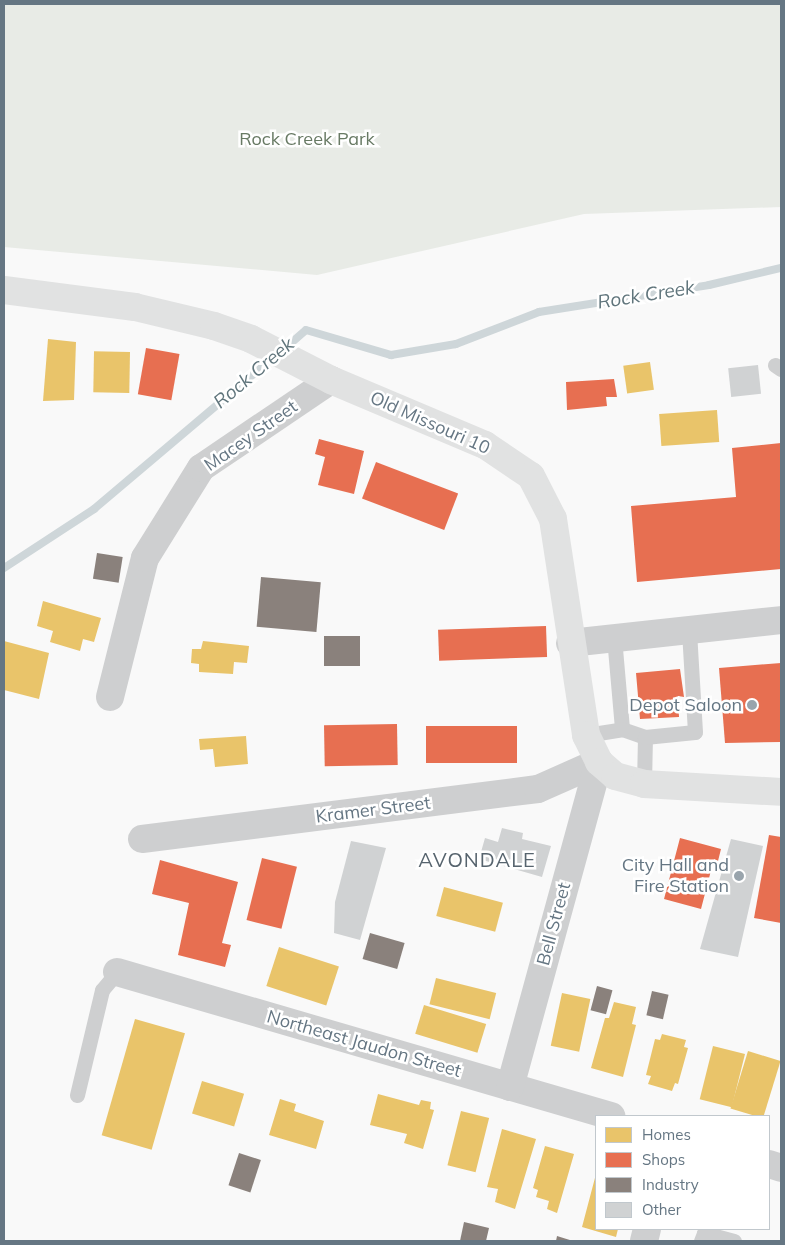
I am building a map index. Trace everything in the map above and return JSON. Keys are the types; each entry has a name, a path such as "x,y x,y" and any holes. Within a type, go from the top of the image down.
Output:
{"street":[{"name":"Old Missouri 10","path":"4,290 135,307 214,326 251,339 307,366 331,380 485,445 531,476 553,519 570,643 586,735 599,762 615,776 644,784 781,792"},
{"name":"Macey Street","path":"110,697 145,558 201,468 331,380"},
{"path":"570,643 781,620"},
{"name":"Kramer Street","path":"142,839 538,789 599,762"},
{"name":"Bell Street","path":"510,1087 599,762"},
{"name":"Northeast Jaudon Street","path":"117,972 608,1115"}],"lane":[{"path":"586,735 622,729 645,737 695,732 690,630"},
{"path":"614,637 622,729"},
{"path":"644,784 645,737"},
{"path":"77,1095 102,990 117,972"},
{"path":"702,1241 704,1233 734,1241"}],"green space":[{"name":"Rock Creek Park","path":"4,4 781,4 781,207 584,214 317,275 4,247"}],"building: Homes":[{"path":"48,339 76,342 74,400 43,401"},
{"path":"94,351 130,352 129,393 93,392"},
{"path":"650,362 654,390 627,393 623,366"},
{"path":"717,410 719,442 661,446 659,414"},
{"path":"43,601 101,618 94,642 83,639 80,651 50,642 53,631 37,626"},
{"path":"4,641 49,653 39,699 4,690"},
{"path":"203,641 249,646 247,663 234,662 233,674 199,672 199,664 191,663 192,649 201,649"},
{"path":"246,736 248,764 215,767 213,749 200,750 199,739"},
{"path":"444,887 503,903 495,932 436,916"},
{"path":"279,947 339,966 326,1005 266,986"},
{"path":"436,978 496,993 490,1019 429,1004"},
{"path":"562,993 590,999 579,1052 551,1046"},
{"path":"614,1002 636,1007 632,1024 636,1025 623,1077 591,1068 605,1018 609,1018"},
{"path":"424,1005 486,1024 477,1053 415,1034"},
{"path":"135,1019 185,1033 152,1150 102,1135"},
{"path":"662,1034 686,1040 684,1047 688,1048 678,1084 675,1083 672,1091 648,1084 651,1076 646,1075 655,1039 660,1040"},
{"path":"713,1046 745,1054 732,1107 700,1099"},
{"path":"748,1051 781,1061 764,1115 752,1115 730,1108"},
{"path":"202,1081 244,1094 234,1126 192,1114"},
{"path":"378,1094 419,1105 421,1100 431,1102 430,1109 434,1110 423,1149 404,1143 407,1134 370,1125"},
{"path":"280,1099 296,1104 294,1111 324,1121 316,1149 269,1135"},
{"path":"461,1111 489,1118 476,1172 447,1165"},
{"path":"502,1129 536,1139 515,1209 495,1202 498,1189 487,1187"},
{"path":"545,1146 574,1154 557,1213 547,1209 549,1201 536,1197 538,1190 533,1188"},
{"path":"595,1178 595,1230 618,1230 616,1237 582,1227"}],"building: Shops":[{"path":"146,348 179,354 171,400 138,394"},
{"path":"614,379 617,397 606,397 607,406 567,410 566,382"},
{"path":"319,439 364,451 354,494 318,485 325,457 315,454"},
{"path":"781,443 781,569 637,582 631,506 736,497 732,448"},
{"path":"376,462 458,494 444,530 362,498"},
{"path":"546,626 547,657 439,661 438,630"},
{"name":"Depot Saloon","path":"781,663 781,742 725,743 719,668"},
{"path":"680,669 684,697 678,696 679,717 640,719 636,673"},
{"path":"397,724 398,765 325,766 324,725"},
{"path":"426,726 517,726 517,763 426,763"},
{"path":"769,835 781,837 781,923 754,918"},
{"path":"680,838 721,849 718,861 714,859 701,909 664,899"},
{"path":"262,858 297,867 281,929 247,920"},
{"path":"160,860 238,882 222,943 231,945 225,967 178,955 189,903 152,894"}],"building: Industry":[{"path":"97,553 123,557 119,583 93,579"},
{"path":"261,577 321,582 316,632 257,627"},
{"path":"324,636 360,636 360,666 324,666"},
{"path":"370,933 405,943 397,969 363,959"},
{"path":"597,986 612,990 606,1014 591,1010"},
{"path":"652,991 669,995 663,1019 646,1015"},
{"path":"239,1153 261,1160 250,1192 228,1185"},
{"path":"464,1222 489,1228 486,1241 460,1241"},
{"path":"557,1236 573,1241 556,1241"}],"building: Other":[{"path":"758,365 761,394 731,397 728,368"},
{"path":"502,828 523,833 522,839 551,846 542,877 479,859 485,838 498,842"},
{"name":"City Hall and Fire Station","path":"731,839 763,846 738,957 700,949"},
{"path":"351,841 386,848 360,940 334,933 335,902"}],"waterway":[{"name":"Rock Creek","path":"283,350 306,330 391,355 456,344 539,312 709,285 781,268"},
{"name":"Rock Creek","path":"4,568 94,509 274,357"}],"place":[{"name":"Depot Saloon","path":"752,705"},
{"name":"City Hall and Fire Station","path":"739,876"}],"district":[{"name":"AVONDALE","path":"477,859"}]}
